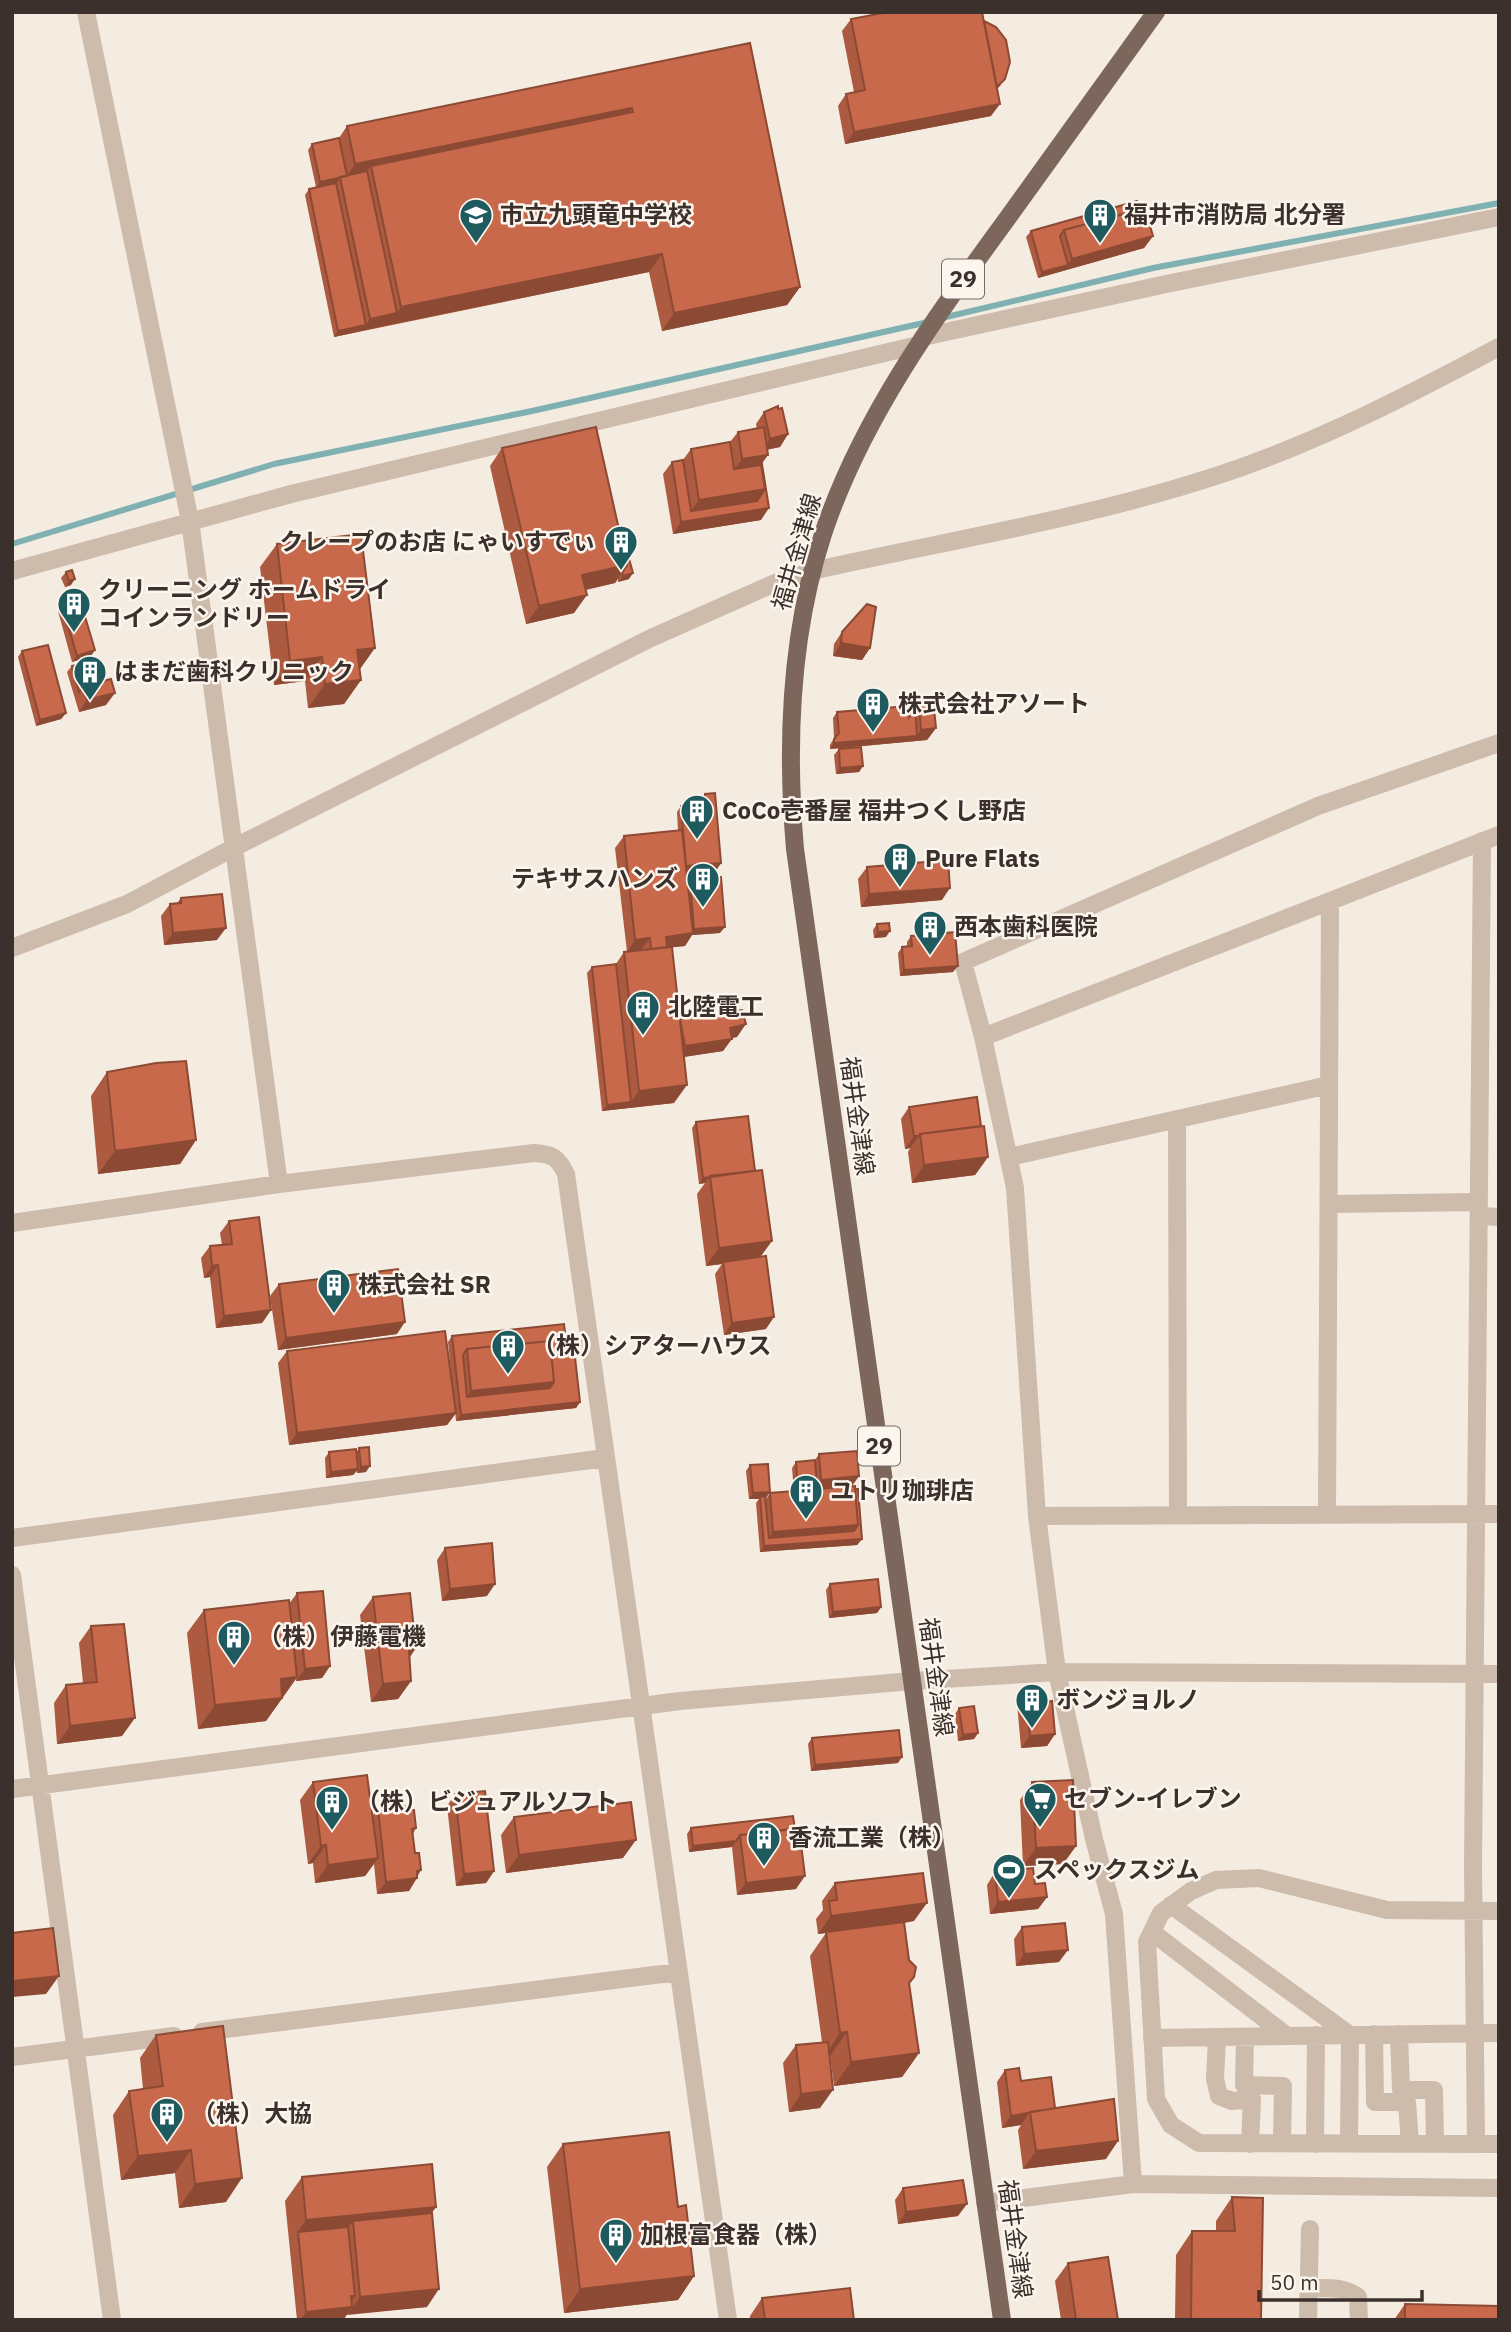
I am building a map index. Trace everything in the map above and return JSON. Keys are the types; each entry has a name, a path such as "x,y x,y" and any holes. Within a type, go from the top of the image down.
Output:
{"main road":[{"name":"福井金津線","path":"1002,2320 795,849 790,778 793,690 798,645 813,571 827,522 844,481 888,394 921,341 1156,12"}],"street":[{"path":"86,12 190,521 279,1184"},
{"path":"12,571 292,494 921,341 1171,283 1499,216"},
{"path":"12,948 127,904 651,638 775,583 813,571 1084,513 1225,473 1293,447 1364,415 1499,347"},
{"path":"1133,2184 1114,1914 1094,1839 1057,1672 1037,1516 1015,1188 983,1037 963,962 1318,806 1499,743"},
{"path":"983,1037 1490,838 1490,1057 1479,1209 1473,1867 1476,2144"},
{"path":"1327,1514 1330,901"},
{"path":"1009,1157 1329,1085"},
{"path":"1177,1119 1178,1514"},
{"path":"12,1223 279,1184 534,1153 550,1154 560,1161 566,1174 728,2320"},
{"path":"1329,1203 1479,1209 1499,1216"},
{"path":"12,1538 605,1458"},
{"path":"1037,1516 1499,1514"},
{"path":"12,1575 112,2320"},
{"path":"12,1789 640,1706 912,1681 1057,1672 1499,1674"},
{"path":"1499,1911 1387,1910 1259,1878 1216,1880 1191,1891 1161,1913 1147,1942 1156,2099 1171,2125 1199,2143 1499,2144"},
{"path":"1171,1905 1350,2035"},
{"path":"1152,1932 1287,2036"},
{"path":"12,2057 678,1972"},
{"path":"1152,2038 1499,2033"},
{"path":"1374,2034 1375,2102 1408,2102 1410,2144"},
{"path":"1399,2034 1401,2090 1434,2090 1435,2144"},
{"path":"1315,2144 1316,2035"},
{"path":"1349,2144 1350,2035"},
{"path":"1245,2036 1244,2085 1283,2086 1282,2143"},
{"path":"1217,2037 1215,2079 1219,2096 1232,2101 1252,2099 1250,2144"},
{"path":"985,2203 1133,2184 1499,2188"},
{"path":"1308,2320 1310,2229"},
{"path":"1309,2288 1340,2288 1354,2294 1358,2297 1359,2320"}],"building":[{"path":"888,12 982,12 1000,104 854,132 846,94 865,90 851,19"},
{"path":"984,21 996,27 1006,40 1010,62 1005,79 997,87"},
{"path":"750,43 800,287 674,313 662,254 401,307 371,166 633,112 632,108 355,164 347,126"},
{"path":"339,138 347,176 320,182 312,144"},
{"path":"367,171 397,313 370,319 340,177"},
{"path":"336,183 366,325 338,331 309,189"},
{"path":"1137,201 1139,210 1064,230 1060,236 1068,265 1042,272 1031,231"},
{"path":"1145,208 1153,236 1072,259 1064,230"},
{"path":"778,406 778,409 782,408 788,434 770,439 764,412"},
{"path":"596,427 627,565 582,575 587,595 539,606 502,448"},
{"path":"764,427 768,455 742,459 738,432"},
{"path":"730,442 734,469 761,465 765,489 699,500 691,449"},
{"path":"683,460 691,511 757,501 765,489 762,464 769,508 681,522 672,462"},
{"path":"361,534 375,648 357,650 361,680 325,684 322,657 290,661 277,544"},
{"path":"628,555 633,573 623,576 627,565 625,556"},
{"path":"72,570 75,579 69,581 66,572"},
{"name":"クリーニング ホームドライ コインランドリー","path":"80,600 95,650 77,656 62,605"},
{"path":"867,604 876,607 870,648 841,643 842,632"},
{"path":"48,645 66,713 40,720 22,651"},
{"path":"99,659 105,680 83,686 79,692 72,666"},
{"path":"111,679 115,693 87,700 83,686"},
{"path":"933,699 936,728 921,730 919,700"},
{"path":"908,706 909,717 915,706 917,736 834,743 839,733 837,712"},
{"path":"861,747 863,766 840,768 839,749"},
{"name":"CoCo壱番屋 福井つくし野店","path":"715,793 721,863 686,866 681,806 705,804 705,794"},
{"path":"682,830 693,933 666,937 667,947 651,949 650,938 635,940 624,836"},
{"path":"948,860 950,888 869,894 867,867"},
{"name":"テキサスハンズ","path":"721,877 725,927 694,929 690,879"},
{"path":"222,894 226,928 173,933 170,904 181,903 181,898"},
{"path":"889,923 890,931 878,932 877,924"},
{"name":"西本歯科医院","path":"955,932 958,966 904,970 902,947 912,946 911,936"},
{"name":"北陸電工","path":"672,947 687,1085 639,1091 624,952"},
{"path":"616,964 631,1102 607,1105 592,967"},
{"path":"742,1010 746,1024 730,1028 732,1039 685,1046 680,1019"},
{"path":"186,1061 196,1140 115,1151 107,1072 156,1063"},
{"path":"977,1097 981,1126 914,1136 909,1107"},
{"path":"748,1116 755,1171 703,1178 696,1122"},
{"path":"984,1126 988,1157 924,1165 920,1134"},
{"path":"762,1170 772,1241 719,1248 710,1176"},
{"path":"259,1217 271,1310 224,1316 218,1265 212,1266 210,1246 232,1244 229,1221"},
{"path":"766,1256 774,1317 732,1323 723,1262"},
{"name":"株式会社 SR","path":"398,1269 405,1322 286,1338 279,1284"},
{"path":"564,1324 567,1348 574,1348 580,1402 461,1415 452,1336","holes":["550,1341 554,1382 550,1388 467,1397 463,1355 467,1349"]},
{"path":"445,1331 456,1413 297,1433 287,1351"},
{"path":"550,1341 554,1382 471,1391 467,1349"},
{"path":"369,1447 370,1466 361,1467 359,1448"},
{"path":"356,1449 358,1469 331,1472 329,1452"},
{"path":"857,1451 859,1476 821,1480 819,1454"},
{"path":"815,1460 817,1486 798,1488 796,1462"},
{"path":"768,1464 770,1492 753,1493 750,1465"},
{"name":"ユトリ珈琲店","path":"855,1486 858,1525 773,1532 770,1493"},
{"path":"855,1489 858,1489 862,1539 764,1546 760,1497 765,1496 769,1538 854,1531 858,1525"},
{"path":"492,1543 495,1584 450,1589 445,1548"},
{"path":"878,1579 881,1607 833,1612 830,1584"},
{"path":"323,1591 330,1666 305,1669 297,1593"},
{"path":"410,1593 416,1648 409,1650 411,1681 383,1684 373,1597"},
{"name":"（株）伊藤電機","path":"289,1600 297,1677 281,1679 282,1698 215,1705 204,1610"},
{"path":"124,1624 135,1718 70,1726 66,1685 97,1682 91,1626"},
{"path":"1041,1695 1047,1698 1047,1702 1040,1703 1039,1697 1026,1698 1022,1704 1021,1697"},
{"path":"1039,1697 1040,1703 1052,1701 1055,1734 1030,1736 1026,1698"},
{"path":"974,1706 978,1733 963,1735 959,1708"},
{"path":"899,1730 902,1757 815,1765 812,1738"},
{"path":"367,1775 378,1858 328,1865 326,1845 321,1846 313,1782"},
{"path":"1073,1780 1076,1846 1036,1848 1032,1782"},
{"path":"485,1791 494,1871 464,1874 455,1794"},
{"path":"631,1802 636,1840 519,1855 514,1817"},
{"path":"409,1806 410,1810 414,1810 416,1828 412,1829 415,1853 419,1853 421,1870 417,1871 417,1878 386,1882 378,1809"},
{"path":"793,1816 795,1829 740,1835 736,1841 693,1846 691,1828"},
{"name":"香流工業（株）","path":"799,1828 805,1876 746,1883 740,1835"},
{"path":"1033,1868 1035,1884 1045,1883 1047,1897 998,1902 995,1872"},
{"path":"923,1873 927,1903 831,1916 829,1901 837,1900 835,1883"},
{"path":"904,1922 909,1960 916,1967 914,1977 909,1983 919,2053 851,2062 847,2032 840,2033 826,1932"},
{"path":"1065,1923 1068,1950 1024,1954 1022,1927"},
{"path":"53,1928 59,1976 12,1981 12,1933"},
{"name":"（株）大協","path":"223,2026 242,2178 195,2184 191,2150 138,2156 129,2091 163,2086 156,2035"},
{"path":"828,2042 833,2090 801,2094 796,2045"},
{"path":"1019,2068 1021,2081 1051,2077 1055,2108 1011,2116 1005,2070"},
{"path":"1114,2099 1118,2141 1036,2151 1030,2112"},
{"name":"加根富食器（株）","path":"669,2132 678,2207 686,2205 694,2276 580,2289 563,2144"},
{"path":"432,2164 436,2207 306,2220 302,2177"},
{"path":"963,2180 967,2204 906,2212 903,2188"},
{"path":"1232,2197 1263,2198 1261,2320 1191,2320 1192,2231 1235,2231"},
{"path":"432,2213 439,2289 360,2297 353,2221"},
{"path":"348,2227 355,2296 351,2296 352,2307 306,2312 298,2232"},
{"path":"1108,2257 1118,2320 1076,2320 1068,2263"},
{"path":"850,2288 854,2320 765,2320 762,2298"},
{"path":"1405,2304 1499,2306 1499,2320 1405,2320"}],"waterway":[{"path":"942,318 1153,268 1499,203"},
{"path":"12,544 274,464 532,411 928,322"}],"place":[{"name":"市立九頭竜中学校","path":"476,245"},
{"name":"福井市消防局 北分署","path":"1100,245"},
{"name":"クレープのお店 にゃいすでぃ","path":"621,572"},
{"name":"クリーニング ホームドライ コインランドリー","path":"74,634"},
{"name":"はまだ歯科クリニック","path":"90,702"},
{"name":"株式会社アソート","path":"873,734"},
{"name":"CoCo壱番屋 福井つくし野店","path":"697,841"},
{"name":"Pure Flats","path":"900,889"},
{"name":"テキサスハンズ","path":"703,909"},
{"name":"西本歯科医院","path":"930,957"},
{"name":"北陸電工","path":"643,1037"},
{"name":"株式会社 SR","path":"334,1315"},
{"name":"（株）シアターハウス","path":"508,1376"},
{"name":"ユトリ珈琲店","path":"806,1521"},
{"name":"（株）伊藤電機","path":"234,1667"},
{"name":"ボンジョルノ","path":"1032,1730"},
{"name":"セブン-イレブン","path":"1040,1829"},
{"name":"（株）ビジュアルソフト","path":"332,1832"},
{"name":"香流工業（株）","path":"764,1868"},
{"name":"スペックスジム","path":"1009,1900"},
{"name":"（株）大協","path":"167,2144"},
{"name":"加根富食器（株）","path":"616,2265"}]}
